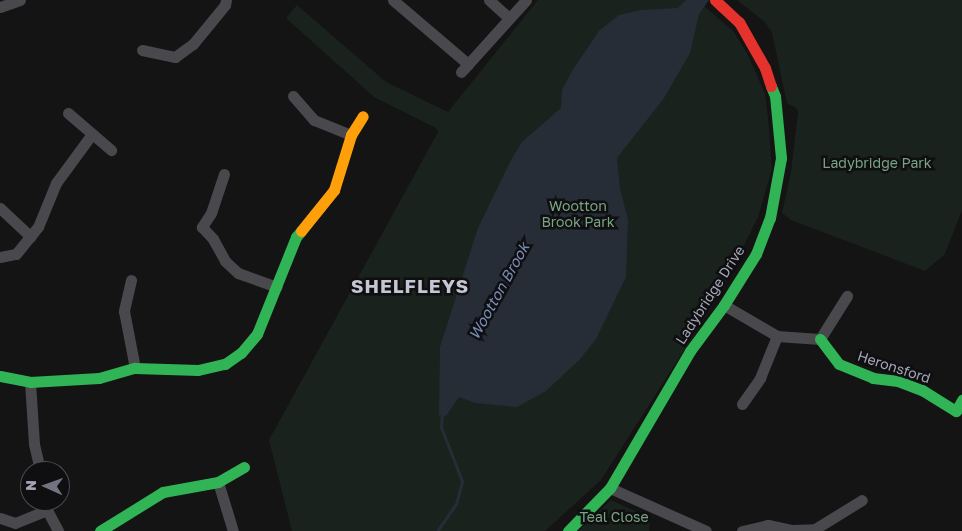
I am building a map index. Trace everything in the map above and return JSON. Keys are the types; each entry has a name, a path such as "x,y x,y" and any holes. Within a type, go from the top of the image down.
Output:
{"street":[{"path":"0,7 20,0"},
{"path":"142,50 175,57 193,44 225,5 226,0"},
{"path":"394,0 465,68 526,0"},
{"path":"489,0 509,18"},
{"name":"Ladybridge Drive","path":"568,531 610,488 690,352 724,305 756,254 770,218 781,158 775,96 765,68 739,22 719,4"},
{"path":"293,96 314,120 351,135"},
{"path":"68,113 111,150"},
{"path":"0,376 30,382 99,378 135,368 198,370 226,364 241,354 257,334 296,237 334,190 351,135 362,116"},
{"path":"0,257 16,254 31,237 38,227 56,183 92,134"},
{"path":"224,174 211,213 202,227 213,239 225,261 238,274 277,287"},
{"path":"0,208 31,237"},
{"path":"131,280 124,311 135,368"},
{"path":"724,305 777,336 798,339 820,339 847,296"},
{"path":"742,404 760,378 777,336"},
{"name":"Heronsford","path":"820,339 839,364 873,378 898,381 922,390 956,411 962,400"},
{"path":"30,382 34,444 38,461"},
{"path":"100,531 163,492 218,482 244,467"},
{"path":"218,482 234,531"},
{"path":"610,488 706,531"},
{"path":"742,531 768,525 792,530 815,529 862,500"},
{"path":"0,518 15,523 36,511"},
{"path":"49,511 58,531"}],"green space":[{"name":"Wootton Brook Park","path":"538,0 697,0 734,32 749,57 765,94 772,169 758,217 718,297 601,480 545,531 292,531 269,440 438,132 436,128 374,97 286,18 297,5 386,82 448,112"},
{"name":"Ladybridge Park","path":"737,0 962,0 962,210 945,254 925,271 791,220 782,213 791,172 798,112 796,108 787,103 772,33 765,22"},
{"name":"Teal Close","path":"611,500 650,518 649,531 578,531"}],"water":[{"path":"686,0 709,0 699,14 690,53 664,98 617,158 620,189 628,220 626,277 596,339 580,359 546,391 517,407 475,403 459,397 446,416 439,415 440,347 478,228 511,160 522,142 561,108 562,90 572,71 599,31 619,15 641,10 678,8"}],"waterway":[{"name":"Wootton Brook","path":"437,531 456,504 462,481 441,427 442,413"}],"traffic: fast":[{"path":"568,531 610,488 690,351 724,305 756,254 770,218 781,158 775,96 771,86"},
{"path":"0,376 30,382 99,378 135,368 198,370 225,364 241,353 257,334 296,237 301,231"},
{"path":"820,339 839,364 873,378 898,381 922,390 956,411 962,400"},
{"path":"100,531 163,492 218,482 244,467"}],"traffic: slow":[{"path":"301,231 334,190 351,135 363,116"}],"traffic: jam":[{"path":"715,0 739,22 765,68 771,86"}],"district":[{"name":"SHELFLEYS","path":"410,286"}]}
